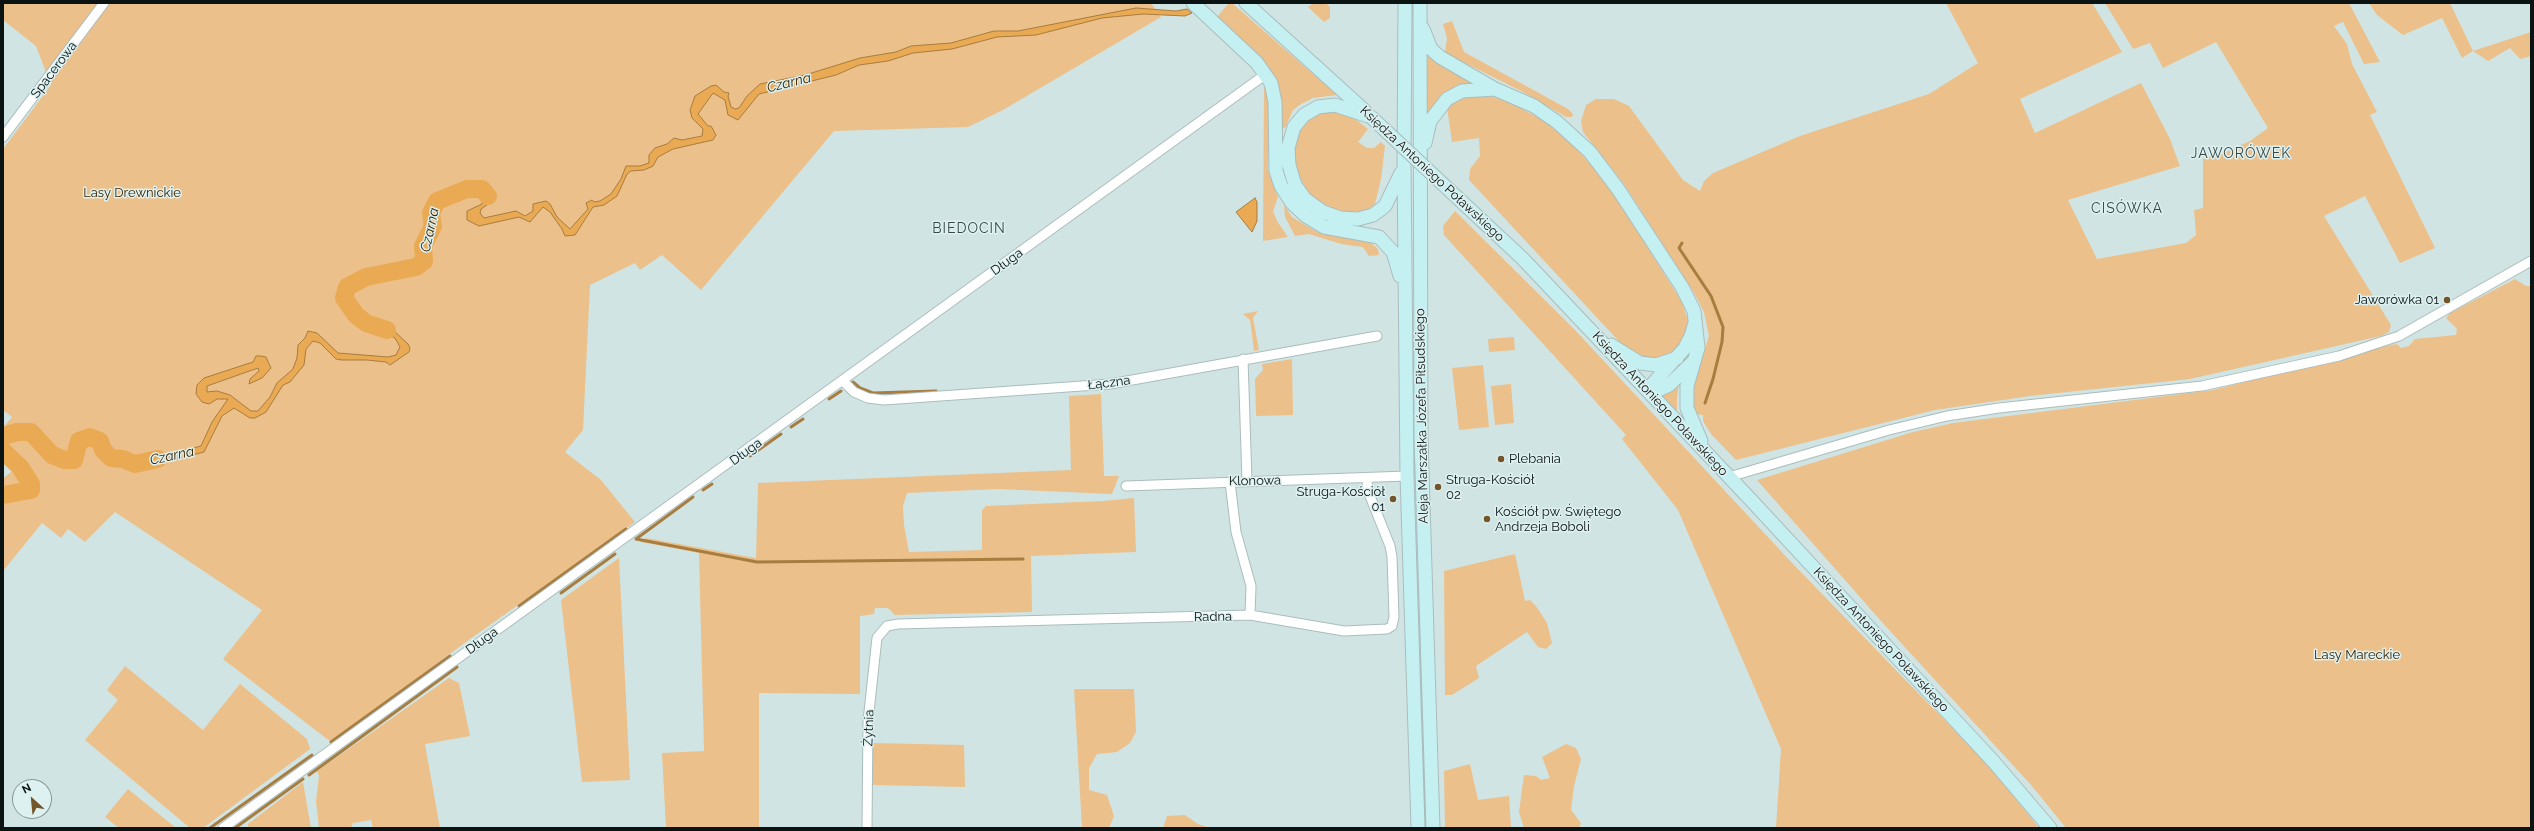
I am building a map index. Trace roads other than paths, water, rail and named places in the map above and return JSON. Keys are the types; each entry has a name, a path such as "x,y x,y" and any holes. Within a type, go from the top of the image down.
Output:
{"main road":[{"path":"1193,3 1266,74 1274,90 1274,159 1277,176 1284,192 1295,207 1312,221 1336,230 1379,237 1390,248 1398,263 1405,301"},
{"name":"Księdza Antoniego Poławskiego","path":"1246,3 1371,117 1523,260 1729,477 1960,726 2050,828"},
{"name":"Aleja Marszałka Józefa Piłsudskiego","path":"1405,3 1405,301 1408,476 1418,828"},
{"name":"Aleja Marszałka Józefa Piłsudskiego","path":"1420,3 1421,438 1432,828"},
{"path":"1420,20 1426,40 1440,57 1495,88 1546,114 1590,152 1618,188 1682,287 1696,319 1699,338 1695,359 1687,386 1687,408 1694,427 1711,458"},
{"path":"1420,182 1428,127 1441,104 1462,91 1495,88"},
{"path":"1371,117 1346,107 1331,105 1315,108 1301,117 1292,132 1288,152 1290,173 1300,192 1313,206 1330,215 1349,219 1366,217 1378,212 1388,202 1399,181 1404,162"},
{"path":"1647,390 1655,379 1677,358 1691,336 1696,319"},
{"path":"1595,335 1640,363 1656,365 1677,358"},
{"path":"1647,390 1658,390 1669,385 1695,359"}],"street":[{"name":"Spacerowa","path":"3,137 104,3"},
{"name":"Długa","path":"223,828 843,382 1266,74"},
{"path":"1729,477 1889,430 1947,416 1999,408 2202,386 2368,348 2417,327 2531,261"},
{"name":"Łączna","path":"843,382 854,392 868,398 904,399 1110,384 1377,336"},
{"path":"1243,359 1247,481"},
{"name":"Klonowa","path":"1126,486 1408,476"},
{"name":"Radna","path":"882,630 898,624 1250,616 1344,631 1387,629 1392,626 1394,617 1391,552 1368,491 1367,478"},
{"path":"1230,482 1236,532 1250,586 1250,616"},
{"name":"Żytnia","path":"867,828 868,721 876,647 882,630"}],"water":[{"path":"1136,8 1176,11 1187,9 1192,13 1185,16 1143,14 1102,18 1036,35 997,37 952,49 913,53 888,61 859,65 836,75 759,94 738,120 728,115 725,100 713,93 698,114 708,126 711,126 716,135 713,140 673,149 658,157 653,166 644,170 631,171 627,174 617,196 604,205 593,207 575,235 565,236 550,212 543,207 530,222 519,217 479,226 467,220 467,211 482,204 483,197 471,193 466,194 468,184 488,188 494,193 494,200 481,209 480,213 484,218 516,211 525,216 533,211 533,204 546,201 550,204 557,217 570,229 588,209 586,203 592,200 594,202 600,201 611,194 621,179 626,166 640,166 649,163 649,155 655,148 667,144 674,138 682,140 702,136 703,129 692,118 690,110 695,96 711,86 716,85 724,92 729,93 728,96 731,107 735,109 739,108 747,96 760,84 805,75 860,58 896,52 911,46 951,43 994,31 1018,31"},
{"path":"1255,198 1257,202 1257,221 1252,232 1236,212"},
{"path":"367,321 394,331 408,344 410,348 409,352 390,365 386,362 367,360 342,360 336,359 320,343 313,341 306,349 304,365 290,382 283,385 266,412 255,418 250,418 234,408 222,416 204,452 153,465 133,466 134,460 145,460 201,446 212,422 228,399 217,399 209,404 202,402 196,394 197,385 204,378 253,362 256,356 261,356 266,357 271,368 262,378 249,384 250,379 259,371 258,368 207,386 207,392 217,391 230,395 251,411 258,411 270,397 277,383 293,369 297,358 298,345 305,338 308,331 317,333 338,353 388,357 396,355 400,347 395,338 378,329 371,330 363,324"}],"waterway":[{"name":"Czarna","path":"387,330 366,323 356,315 344,298 347,287 366,277 416,267 424,261 423,246 433,226 431,213 437,201 467,189 482,189 488,196"},
{"path":"1682,243 1679,248 1711,296 1723,327 1722,342 1713,379 1705,403"},
{"path":"853,382 860,388 873,393 936,391"},
{"path":"829,399 841,391"},
{"path":"791,427 803,419"},
{"name":"Czarna","path":"3,436 17,432 31,432 52,455 65,460 74,460 79,441 90,437 100,441 103,450 111,458 123,459 135,464 158,459"},
{"path":"750,456 781,434"},
{"name":"Czarna","path":"3,451 20,467 31,484 31,490 3,495"},
{"path":"703,490 712,484"},
{"path":"636,539 693,497"},
{"path":"519,606 626,529"},
{"path":"636,539 757,562 1023,559"},
{"path":"561,593 615,554"},
{"path":"331,742 450,656"},
{"path":"309,775 457,667"},
{"path":"210,828 312,755"},
{"path":"235,828 303,779"}],"place":[{"name":"Jaworówka 01","path":"2447,300"},
{"name":"Plebania","path":"1501,459"},
{"name":"Struga-Kościół 02","path":"1438,487"},
{"name":"Struga-Kościół 01","path":"1393,499"},
{"name":"Kościół pw. Świętego Andrzeja Boboli","path":"1487,519"}],"district":[{"name":"JAWORÓWEK","path":"2241,154"},
{"name":"CISÓWKA","path":"2127,209"},
{"name":"BIEDOCIN","path":"969,229"}],"park label":[{"name":"Lasy Drewnickie","path":"132,193"},
{"name":"Lasy Mareckie","path":"2357,655"}]}
